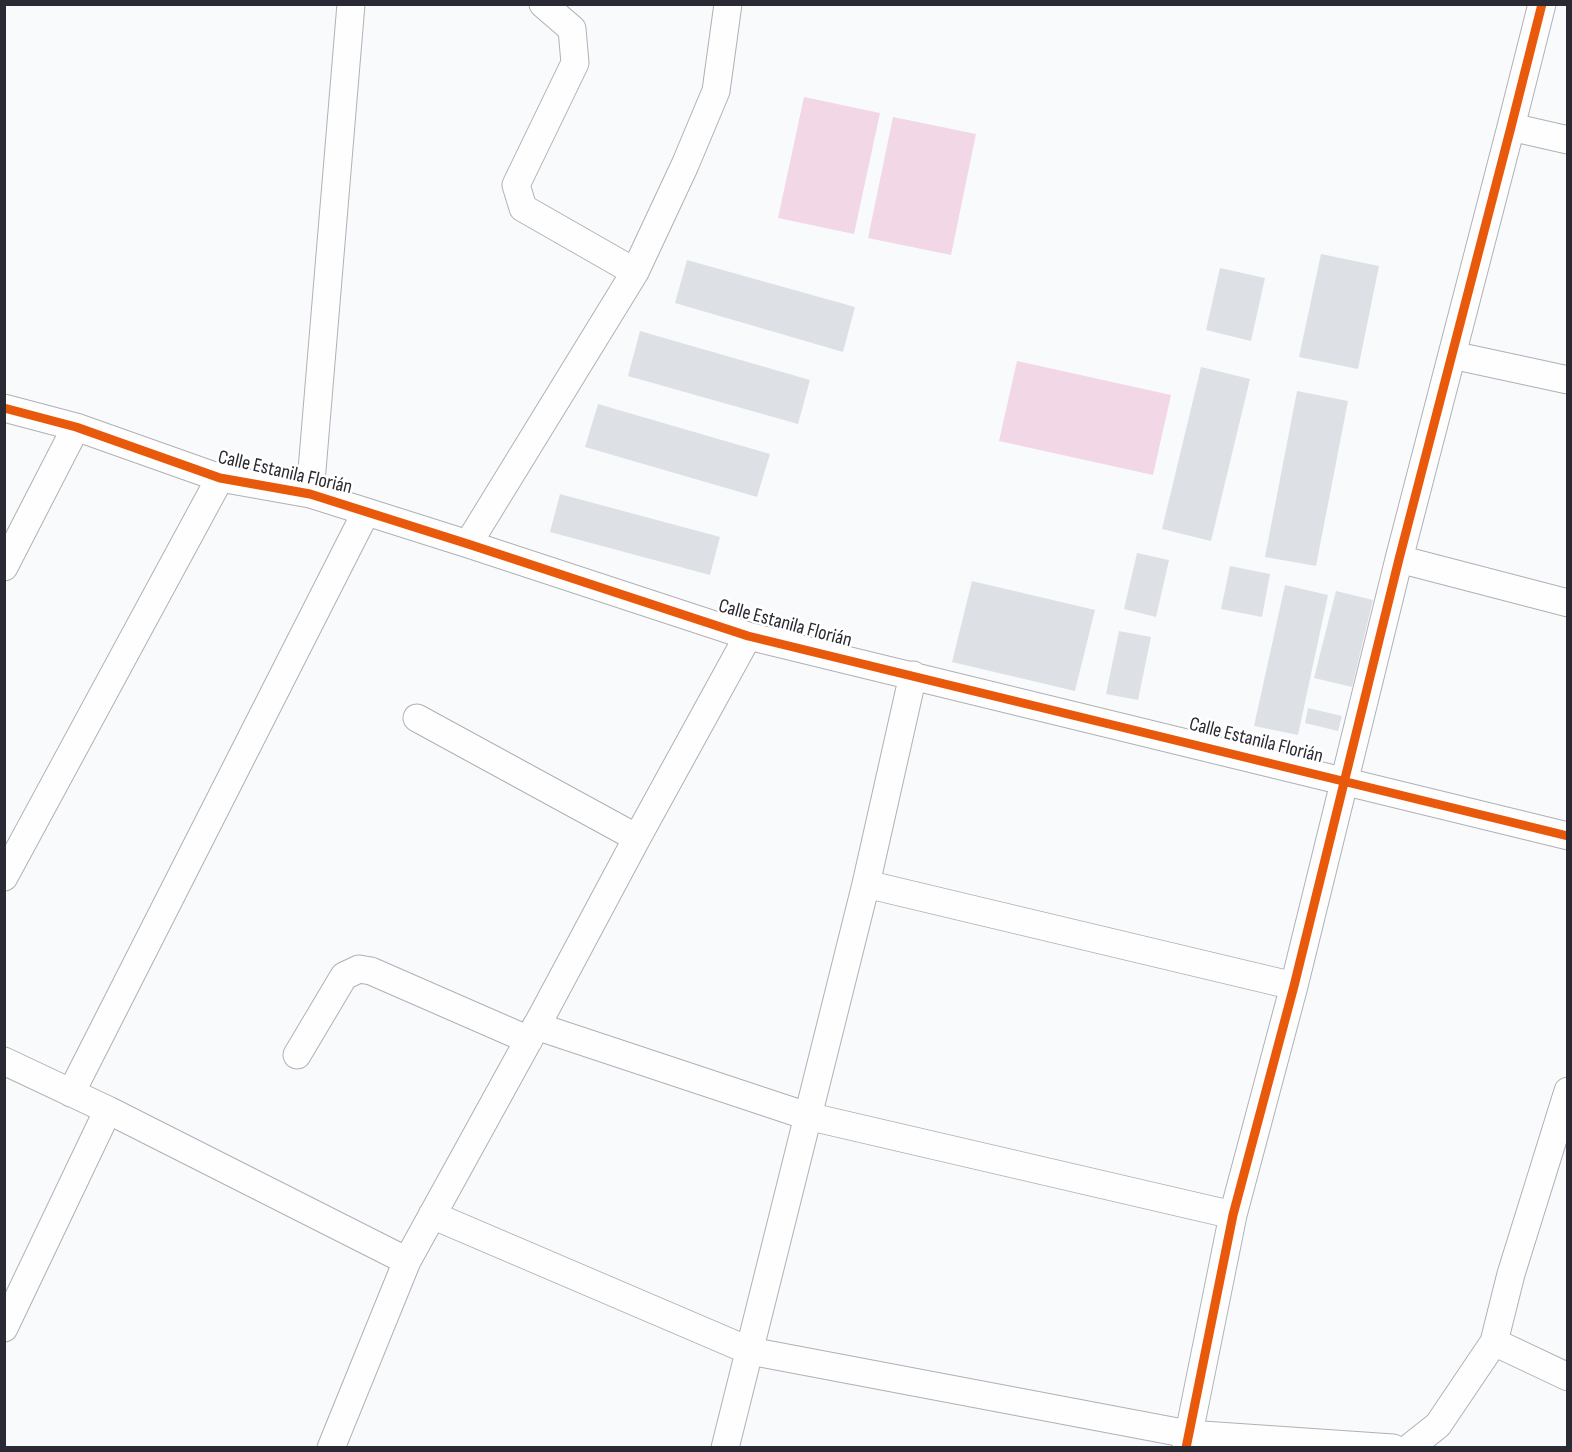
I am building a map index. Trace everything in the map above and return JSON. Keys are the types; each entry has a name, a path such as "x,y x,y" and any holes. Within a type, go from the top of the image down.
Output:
{"street":[{"path":"310,494 351,4"},
{"path":"543,4 572,29 575,63 516,185 524,208 635,272"},
{"path":"468,544 635,272 685,165 716,91 728,4"},
{"path":"1187,1441 1233,1215 1294,986 1399,559 1542,4"},
{"path":"1511,127 1568,140"},
{"path":"1452,355 1568,380"},
{"name":"Calle Estanila Florián","path":"4,408 76,428 220,478 310,494 748,636 1568,836"},
{"path":"4,567 76,428"},
{"path":"4,877 220,478"},
{"path":"71,1093 366,512"},
{"path":"1399,559 1568,603"},
{"path":"331,1448 407,1262 748,636"},
{"path":"725,1448 866,884 913,675"},
{"path":"417,718 637,838"},
{"path":"866,884 1294,986"},
{"path":"297,1055 344,976 359,969 371,971 533,1033 807,1116 1233,1215"},
{"path":"4,1061 108,1110 407,1262"},
{"path":"1409,1448 1438,1425 1494,1342 1511,1274 1568,1092"},
{"path":"4,1328 108,1110"},
{"path":"432,1215 750,1351 1187,1441 1393,1448"},
{"path":"1494,1342 1568,1377"}],"shaded area":[{"path":"804,97 880,113 854,234 778,218"},
{"path":"893,117 976,134 951,255 868,238"},
{"path":"1017,361 1171,395 1153,475 999,441"}],"building":[{"path":"1321,254 1379,266 1358,369 1299,357"},
{"path":"687,260 855,307 843,352 675,303"},
{"path":"1220,268 1265,278 1251,341 1206,330"},
{"path":"640,331 810,380 798,424 628,376"},
{"path":"1201,367 1250,379 1211,541 1162,529"},
{"path":"1297,391 1348,401 1316,566 1265,557"},
{"path":"598,404 770,454 757,497 585,447"},
{"path":"560,494 720,537 710,575 550,532"},
{"path":"1137,553 1169,560 1156,617 1124,609"},
{"path":"1230,566 1270,574 1262,617 1221,609"},
{"path":"972,581 1095,610 1075,691 952,662"},
{"path":"1285,585 1328,595 1298,735 1254,726"},
{"path":"1336,591 1373,600 1352,687 1314,678"},
{"path":"1119,631 1151,637 1138,700 1106,694"},
{"path":"1308,708 1342,716 1338,731 1305,723"}],"cycle path":[{"path":"1186,1448 1233,1215 1294,986 1399,559 1542,4"},
{"path":"4,408 76,427 220,478 310,494 748,636 1568,836"}]}
